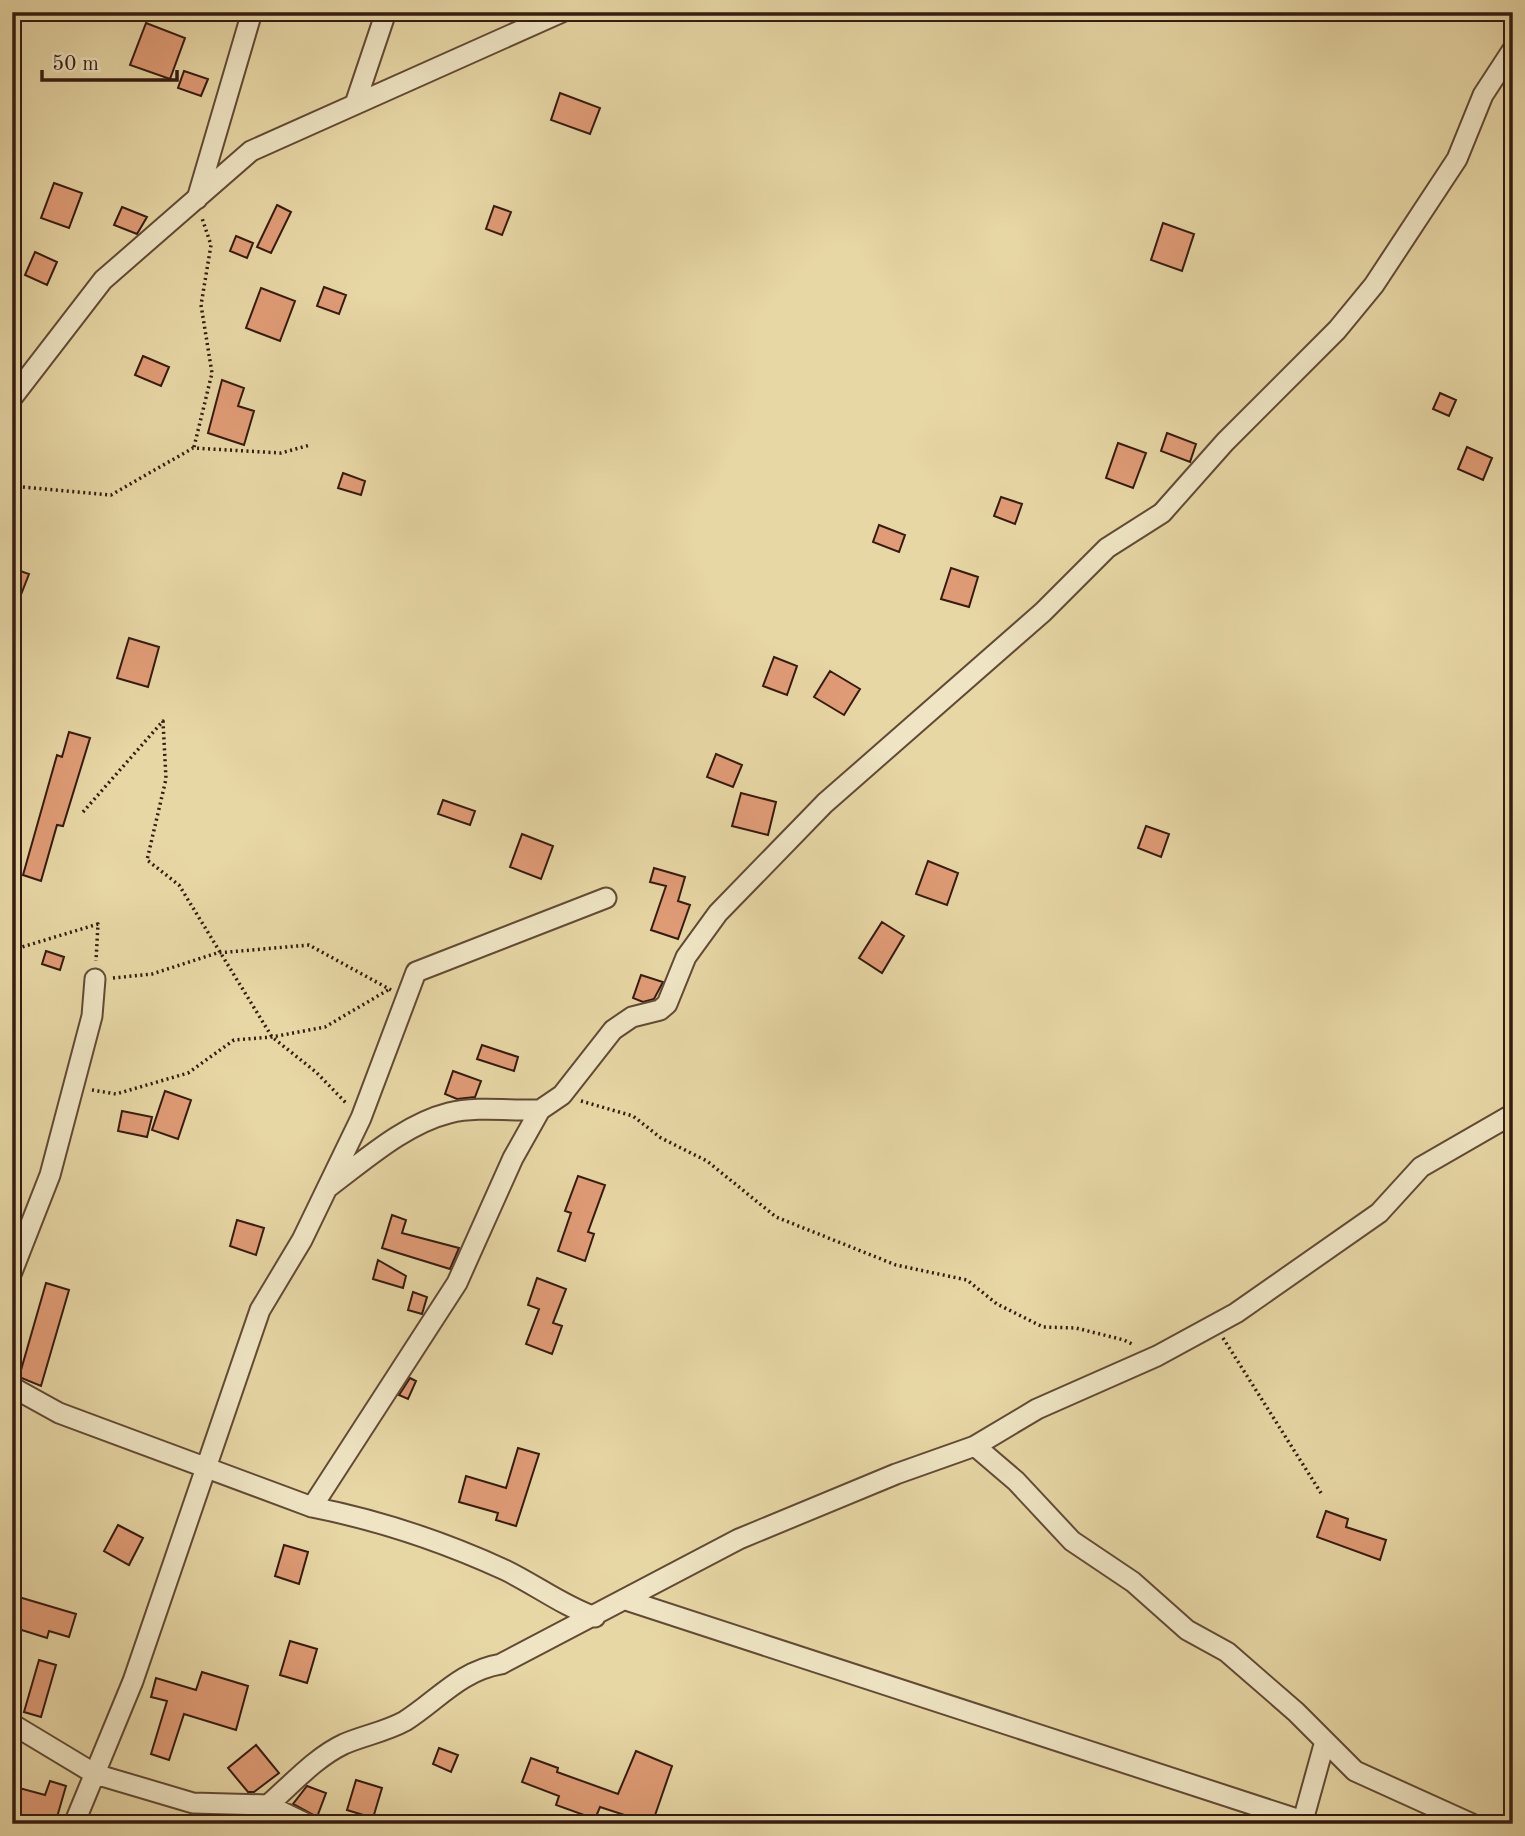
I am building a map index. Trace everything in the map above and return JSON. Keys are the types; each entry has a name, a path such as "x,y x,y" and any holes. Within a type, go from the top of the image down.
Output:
{"street":[{"path":"197,200 252,12"},
{"path":"355,104 386,12"},
{"path":"12,398 103,280 251,150 562,12"},
{"path":"312,1507 457,1283 513,1158 540,1110 562,1095 612,1030 632,1017 660,1010 667,1004 686,957 718,913 825,803 1014,638 1107,548 1162,513 1225,442 1337,330 1374,285 1457,159 1483,95 1513,49"},
{"path":"74,1824 133,1681 260,1310 302,1240 361,1118 398,992 416,972 606,898"},
{"path":"12,1272 50,1174 92,1016 95,979"},
{"path":"326,1188 384,1147 447,1114 469,1110 540,1110"},
{"path":"268,1805 316,1762 343,1745 389,1730 450,1684 481,1667 501,1664 739,1539 896,1474 975,1446 1037,1409 1154,1357 1215,1324 1379,1213 1420,1167 1513,1114"},
{"path":"12,1387 59,1413 312,1507 368,1518 504,1570 573,1610 595,1617"},
{"path":"975,1446 1016,1481 1072,1541 1133,1582 1187,1630 1227,1652 1355,1771 1472,1824"},
{"path":"626,1600 1303,1822 1325,1741"},
{"path":"12,1724 95,1774 192,1803 268,1805 307,1824"}],"path":[{"path":"194,448 212,373 201,305 211,245 197,200"},
{"path":"12,486 111,495 194,448 281,453 310,445"},
{"path":"83,812 163,721 166,779 147,859 178,885 272,1037 316,1072 361,1118"},
{"path":"12,950 98,924 95,979 152,974 218,953 309,945 398,992"},
{"path":"72,1086 116,1094 188,1073 234,1040 272,1037 325,1027 398,992 416,972"},
{"path":"562,1095 633,1116 661,1138 707,1161 776,1217 896,1265 967,1280 997,1304 1043,1327 1076,1328 1124,1340 1154,1357"},
{"path":"1215,1324 1321,1493"}],"building":[{"path":"146,23 185,38 170,79 130,65"},
{"path":"184,71 208,79 201,96 178,88"},
{"path":"560,93 600,108 590,134 551,120"},
{"path":"54,183 82,193 69,228 41,218"},
{"path":"277,205 291,212 271,253 257,247"},
{"path":"494,206 511,212 502,235 486,229"},
{"path":"122,207 147,217 137,234 114,225"},
{"path":"1163,223 1194,234 1182,271 1151,260"},
{"path":"236,236 253,243 247,258 230,251"},
{"path":"35,252 57,262 47,285 25,275"},
{"path":"324,287 346,295 339,314 317,306"},
{"path":"261,288 295,301 280,341 246,328"},
{"path":"143,356 169,367 161,386 135,375"},
{"path":"222,380 244,388 238,406 254,411 244,445 208,433"},
{"path":"1440,393 1456,400 1449,416 1433,409"},
{"path":"1167,433 1196,444 1190,462 1161,451"},
{"path":"1118,443 1146,453 1133,488 1106,478"},
{"path":"1467,447 1492,458 1483,480 1458,469"},
{"path":"343,473 365,481 361,495 338,488"},
{"path":"1001,497 1022,504 1015,524 994,516"},
{"path":"879,525 905,535 899,552 873,542"},
{"path":"12,568 29,574 13,615 12,614"},
{"path":"951,568 978,577 969,607 941,599"},
{"path":"129,638 159,647 148,687 117,678"},
{"path":"774,657 797,666 787,695 763,686"},
{"path":"830,671 860,689 844,715 814,697"},
{"path":"69,732 90,738 63,826 57,825 41,881 23,875 57,755 62,757"},
{"path":"716,754 742,765 733,787 707,777"},
{"path":"741,793 776,802 768,835 732,826"},
{"path":"443,800 475,811 470,825 438,814"},
{"path":"1146,826 1169,834 1161,857 1138,848"},
{"path":"522,834 553,846 541,879 510,867"},
{"path":"928,861 958,873 947,905 916,894"},
{"path":"654,868 685,877 678,901 690,905 678,939 651,930 666,886 650,882"},
{"path":"882,922 904,936 882,973 859,958"},
{"path":"46,951 64,957 60,970 42,964"},
{"path":"641,975 663,982 654,999 643,1002 633,998"},
{"path":"482,1045 518,1057 514,1071 477,1059"},
{"path":"453,1071 481,1081 475,1097 457,1099 445,1094"},
{"path":"165,1091 191,1100 178,1139 152,1130"},
{"path":"122,1111 152,1117 147,1137 118,1131"},
{"path":"578,1176 605,1185 588,1232 594,1234 585,1261 558,1251 571,1213 565,1211"},
{"path":"392,1215 406,1220 402,1233 459,1248 450,1269 382,1248"},
{"path":"237,1220 264,1228 256,1255 230,1246"},
{"path":"378,1260 406,1276 403,1288 373,1279"},
{"path":"537,1278 566,1289 553,1323 562,1326 552,1354 526,1344 539,1309 528,1305"},
{"path":"46,1283 69,1290 41,1386 19,1377"},
{"path":"413,1292 427,1297 422,1314 408,1310"},
{"path":"410,1378 416,1381 408,1399 399,1395"},
{"path":"518,1448 539,1454 516,1526 496,1520 498,1513 459,1502 466,1476 506,1488"},
{"path":"1326,1511 1348,1519 1346,1527 1386,1540 1380,1560 1317,1537"},
{"path":"118,1525 143,1538 129,1565 104,1551"},
{"path":"284,1545 308,1552 299,1584 275,1576"},
{"path":"12,1595 76,1614 69,1637 49,1631 47,1638 12,1627"},
{"path":"290,1641 317,1649 307,1683 280,1675"},
{"path":"39,1660 56,1665 41,1717 24,1712"},
{"path":"202,1672 248,1686 236,1730 184,1714 169,1760 151,1754 167,1701 151,1697 156,1678 196,1690"},
{"path":"256,1745 279,1773 254,1792 248,1792 228,1768"},
{"path":"439,1748 458,1755 451,1772 433,1764"},
{"path":"636,1751 672,1766 652,1824 600,1807 595,1819 556,1805 559,1796 522,1782 531,1758 558,1768 557,1772 618,1794"},
{"path":"356,1780 382,1788 373,1818 347,1810"},
{"path":"50,1781 66,1786 55,1824 37,1824 38,1820 12,1812 12,1786 45,1795"},
{"path":"307,1786 326,1793 317,1817 293,1804"}]}
